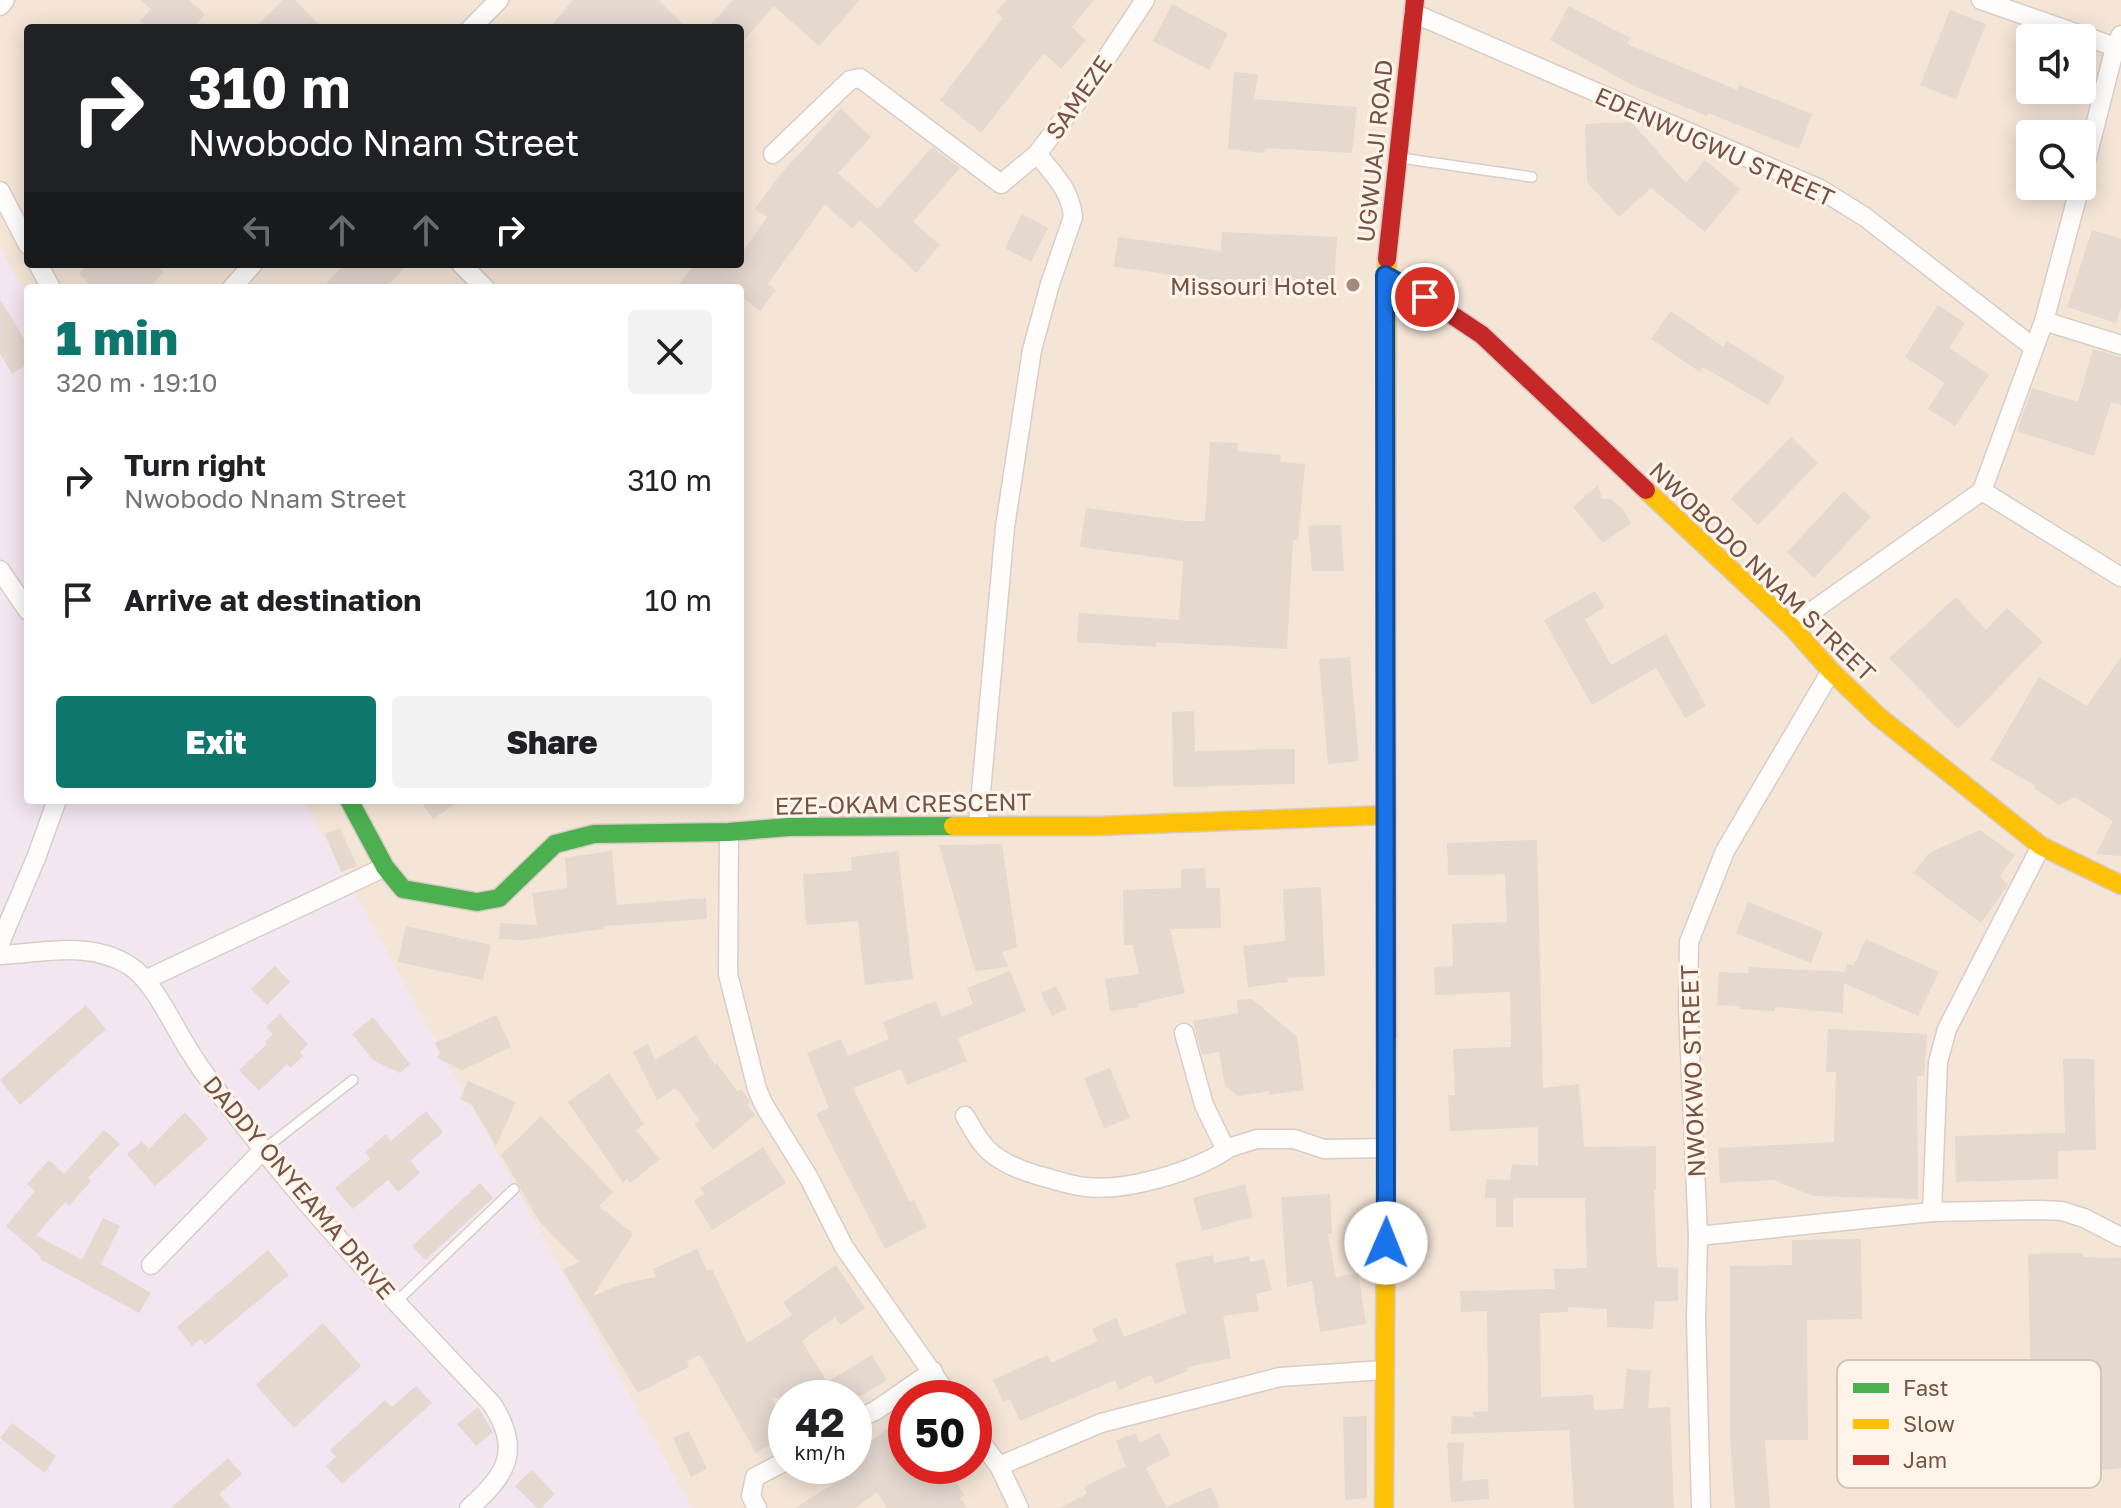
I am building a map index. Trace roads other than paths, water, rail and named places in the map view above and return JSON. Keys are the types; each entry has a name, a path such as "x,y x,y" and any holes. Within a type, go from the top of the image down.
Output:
{"street":[{"path":"0,6 5,0"},
{"path":"475,24 499,0"},
{"name":"SAMEZE","path":"773,154 850,80 860,78 1001,184 1037,154 1079,99 1145,0"},
{"path":"1981,0 2119,44 2096,127"},
{"name":"UGWUAJI ROAD","path":"1384,1508 1387,1148 1385,275 1414,6"},
{"name":"EDENWUGWU STREET","path":"1414,6 1820,189 1865,217 2033,347"},
{"path":"978,825 1005,527 1032,350 1073,217 1072,205 1064,189 1037,154"},
{"path":"0,191 24,237"},
{"path":"1791,626 1982,491 2044,321 2076,200"},
{"path":"236,284 250,268"},
{"path":"465,268 481,284"},
{"name":"NWOBODO NNAM STREET","path":"1385,275 1482,335 1791,626 1831,671 1879,717 2041,846 2121,885"},
{"path":"2044,321 2121,345"},
{"path":"1982,491 2121,577"},
{"path":"0,570 24,604"},
{"name":"NWOKWO STREET","path":"1701,1508 1696,1319 1698,1236 1688,1007 1689,942 1725,851 1831,671"},
{"path":"0,943 56,804"},
{"path":"145,980 385,867 351,804"},
{"name":"EZE-OKAM CRESCENT","path":"385,867 403,889 477,902 499,898 555,844 594,834 729,832 789,827 1113,825 1386,815"},
{"path":"729,832 728,974 757,1089 809,1178 844,1247 939,1380"},
{"path":"1932,1212 1938,1062 1947,1029 2041,846"},
{"name":"DADDY ONYEAMA DRIVE","path":"0,955 80,949 93,951 118,959 134,968 145,980 194,1058 263,1150 396,1302 492,1404 509,1436 508,1451 502,1472 488,1491 469,1508"},
{"path":"1184,1033 1204,1105 1225,1149"},
{"path":"965,1116 982,1144 998,1158 1034,1175 1088,1188 1116,1187 1158,1178 1212,1159 1225,1149 1257,1139 1294,1139 1324,1149 1387,1148"},
{"path":"151,1265 263,1150"},
{"path":"1698,1236 1932,1212 2062,1211 2084,1218 2121,1237"},
{"path":"999,1466 1101,1423 1280,1377 1384,1370"},
{"path":"872,1412 933,1371"},
{"path":"992,1457 1019,1508"},
{"path":"754,1502 755,1477 768,1470"}],"lane":[{"path":"1398,158 1532,177"},
{"path":"0,592 24,604"},
{"path":"263,1150 353,1080"},
{"path":"396,1302 514,1189"}],"place":[{"name":"Missouri Hotel","path":"1353,285"}]}
